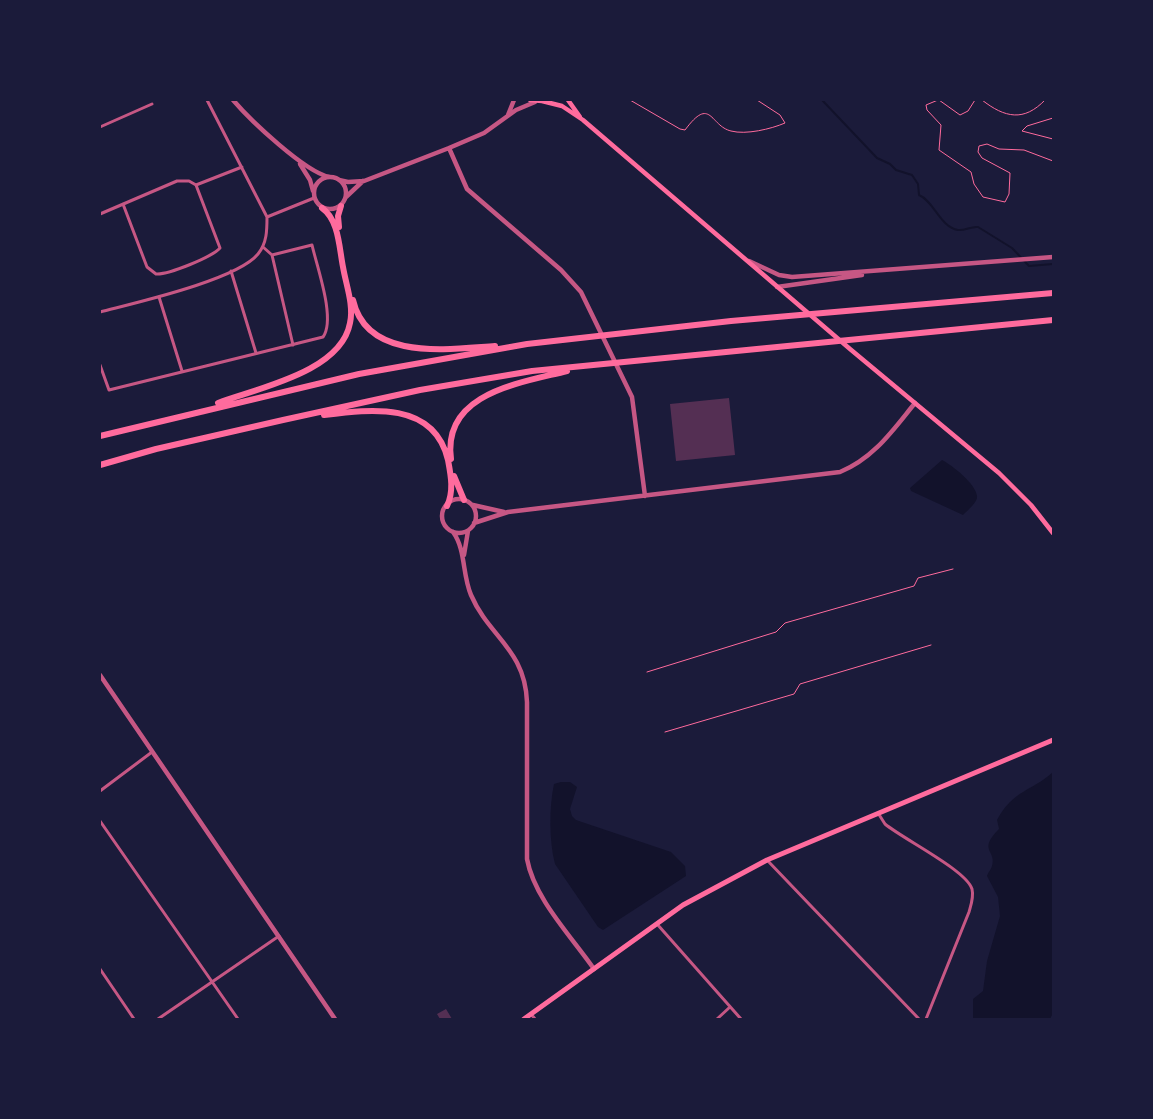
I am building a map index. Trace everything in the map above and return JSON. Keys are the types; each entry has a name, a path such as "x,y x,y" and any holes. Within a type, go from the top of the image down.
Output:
{"highway":[{"path":"341,206 338,223 354,303 360,319 373,333 398,345 427,349 526,344 731,321 1053,293"},
{"path":"196,412 311,368 336,350 346,336 350,324 350,305 334,221 322,208"},
{"path":"100,465 156,449 420,390 532,371 1053,320"},
{"path":"100,436 359,374 526,344"},
{"path":"464,500 455,483 450,452 453,429 462,414 477,400 494,392 587,366"},
{"path":"283,420 380,410 395,412 420,421 435,432 444,446 452,486 447,506"}],"main road":[{"path":"568,100 583,120"},
{"path":"532,101 544,101 562,106 583,120 850,349 999,473 1031,505 1053,533"},
{"path":"524,1019 533,1016 594,968 709,890 767,860 1053,740"}],"street":[{"path":"100,312 159,297 231,271 252,260 263,247 267,230 267,217 207,100"},
{"path":"233,100 298,161 314,172 348,182 364,181 484,134 532,101"},
{"path":"508,116 514,100"},
{"path":"100,127 152,104"},
{"path":"449,148 468,189 571,279 581,292 625,378 632,397 637,420 645,496"},
{"path":"298,161 311,183 314,196 322,208 332,209 341,206 346,198 364,181"},
{"path":"196,185 242,166"},
{"path":"267,217 314,196 318,182 328,177"},
{"path":"340,180 345,188 346,198"},
{"path":"100,214 123,204 177,181 189,181 196,185 220,248 211,254 165,274 156,274 147,267 123,204"},
{"path":"100,365 109,390 293,345 322,336 328,325 312,245 272,255"},
{"path":"263,247 272,255 293,345"},
{"path":"744,259 786,277 1053,257"},
{"path":"231,271 256,353"},
{"path":"777,287 885,271"},
{"path":"159,297 182,371"},
{"path":"474,523 508,512 840,472 874,452 916,403"},
{"path":"508,512 482,509 464,500 455,500 447,506 443,513 444,521 459,542 474,601 509,648 521,667 524,678 527,702 527,852 531,876 541,895 594,968"},
{"path":"453,532 463,533 474,523 476,515 472,505"},
{"path":"465,569 465,545 468,530"},
{"path":"100,675 335,1019"},
{"path":"100,792 152,752"},
{"path":"878,813 888,826 963,877 969,883 972,892 970,912 926,1019"},
{"path":"100,821 238,1019"},
{"path":"767,860 919,1019"},
{"path":"657,924 741,1019"},
{"path":"158,1019 279,936"},
{"path":"100,968 134,1019"},
{"path":"717,1019 730,1007"}],"path":[{"path":"630,100 680,129 685,130 695,116 704,114 713,116 728,131 738,133 785,123 780,115 757,100"},
{"path":"975,100 968,110 960,116 939,100 926,105 927,110 941,125 939,150 971,172 974,184 983,197 1004,202 1008,194 1010,173 979,155 979,146 986,144 1010,150 1024,150 1053,161"},
{"path":"982,100 997,111 1010,114 1025,114 1034,111 1045,100"},
{"path":"1053,118 1027,126 1022,132 1053,139"},
{"path":"647,672 776,632 785,623 914,586 918,578 953,569"},
{"path":"665,732 794,694 800,684 931,645"}],"shaded area":[{"path":"942,460 963,475 976,491 976,501 963,515 911,491 910,488"},
{"path":"1053,772 1053,1013 1050,1019 973,1019 973,999 983,991 987,961 1000,916 998,897 987,876 993,861 988,846 989,842 999,829 997,820 1010,802"},
{"path":"570,782 577,787 570,809 572,816 576,820 671,852 685,866 686,876 603,930 598,927 555,864 550,824 551,803 554,784"}],"building":[{"path":"729,398 735,455 676,461 670,404"},
{"path":"446,1009 452,1019 440,1019 437,1014"}],"waterway":[{"path":"822,100 877,158 890,164 896,170 912,175 918,184 919,195 929,203 946,224 958,230 978,227 1012,248 1029,266 1053,264"}]}
